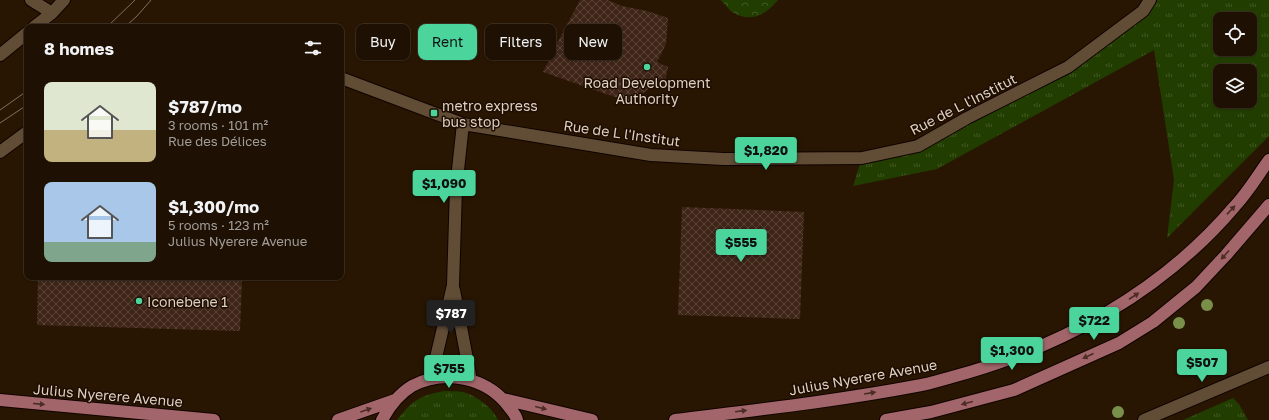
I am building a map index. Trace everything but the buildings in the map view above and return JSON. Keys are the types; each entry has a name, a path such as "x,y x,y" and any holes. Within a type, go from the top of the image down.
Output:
{"main road":[{"name":"Julius Nyerere Avenue","path":"675,420 827,400 918,386 984,369 1035,350 1070,334 1104,315 1170,270 1201,242 1235,206 1269,160"},
{"path":"886,420 931,412 1014,390 1119,342 1154,322 1196,287 1269,205"},
{"path":"338,420 395,400 412,387 431,379 451,377 471,380 488,387 503,399 517,420"},
{"path":"503,399 592,420"},
{"name":"Julius Nyerere Avenue","path":"0,400 214,420"},
{"path":"382,420 395,400"}],"street":[{"path":"31,0 52,13"},
{"path":"38,24 52,13 64,0"},
{"name":"Rue de L l'Institut","path":"344,79 463,124 651,155 723,159 862,158 918,146 968,118 1068,67 1143,11 1150,0"},
{"path":"0,55 24,35"},
{"path":"431,379 453,285 456,188 463,124"},
{"path":"0,152 24,134"},
{"path":"453,285 471,380"},
{"path":"1144,420 1269,367"}],"green space":[{"path":"720,0 778,0 764,13 758,16 747,17 732,12"},
{"path":"1150,0 1269,0 1269,136 1167,238 1174,180 1154,50 937,169 853,186 862,158 918,146 1068,67"},
{"path":"444,391 463,392 474,396 488,406 498,420 397,420 412,403 422,397"},
{"path":"1233,398 1239,404 1248,420 1183,420"}],"tram line":[{"path":"110,24 135,0"},
{"path":"128,24 151,0"},
{"path":"0,110 24,93"},
{"path":"0,123 24,107"}],"place":[{"name":"Road Development Authority","path":"647,67"},
{"name":"metro express bus stop","path":"434,113"},
{"name":"Iconebene 1","path":"139,301"}]}
